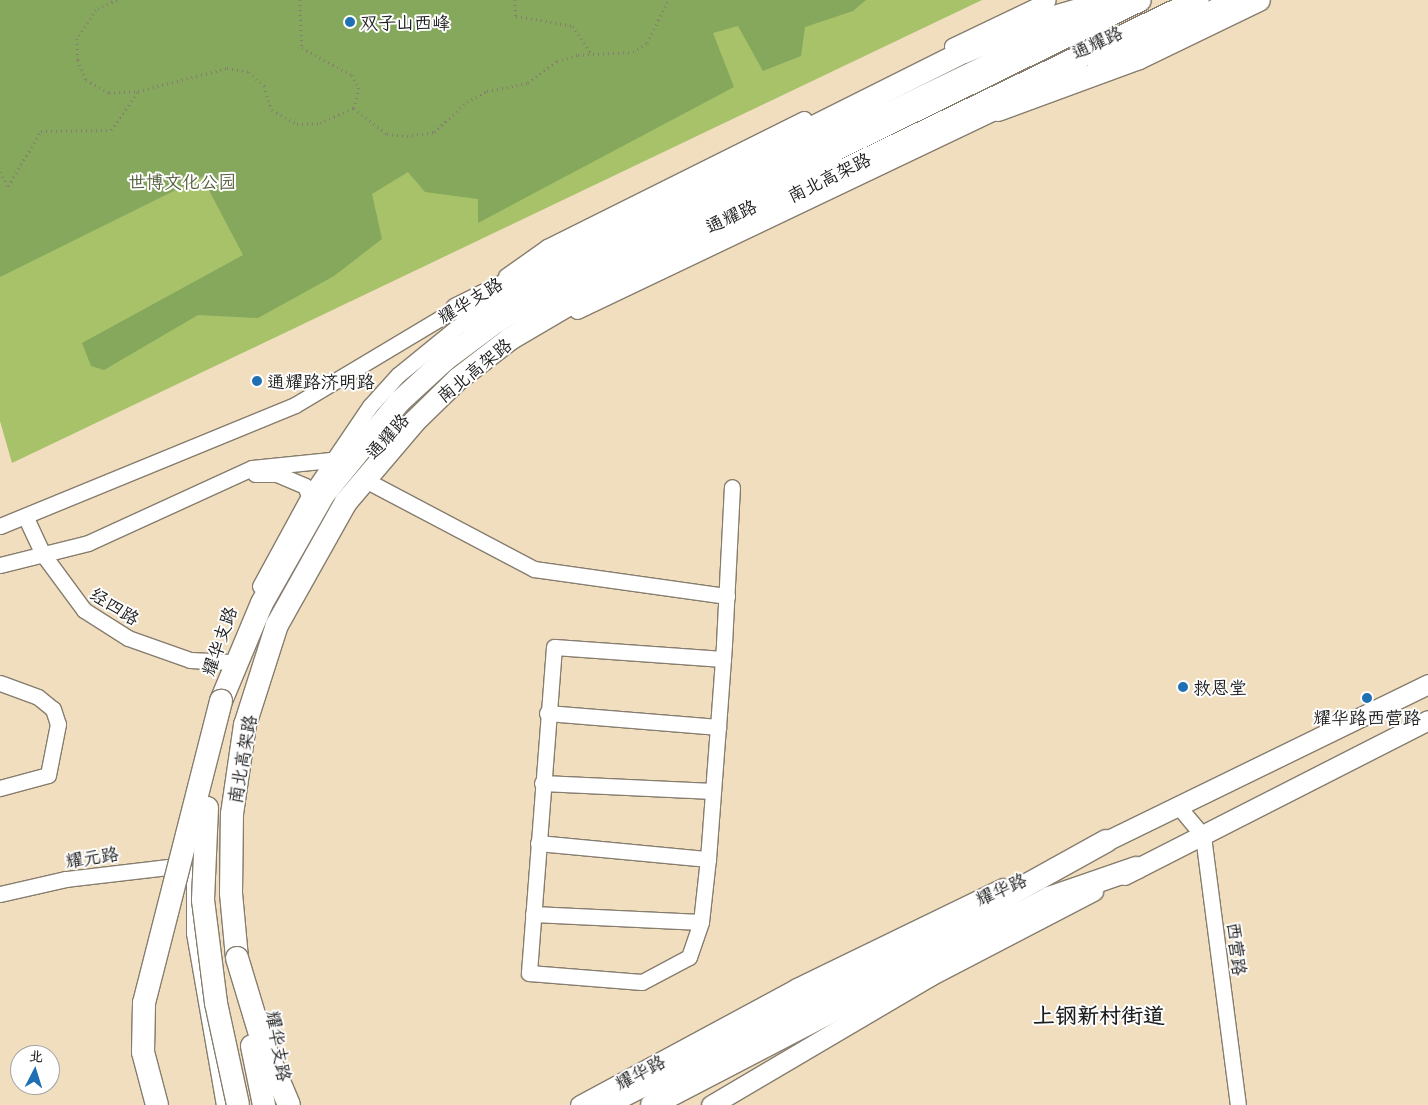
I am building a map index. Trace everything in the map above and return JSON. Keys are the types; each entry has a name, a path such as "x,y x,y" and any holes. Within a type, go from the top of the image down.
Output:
{"highway":[{"path":"457,309 557,259 640,214 964,52 1040,21 1114,0"},
{"name":"南北高架路","path":"238,1105 216,1002 203,900 204,834 221,701 262,603 324,494 399,402 497,320 592,269 1140,0"},
{"name":"南北高架路","path":"264,1105 237,958 231,893 232,814 244,725 277,625 346,502 414,422 458,379 510,339 590,292 1198,0"},
{"path":"998,110 1139,58 1259,0"},
{"path":"518,293 557,259"},
{"path":"156,1105 143,1052 144,1003 221,701"},
{"path":"652,1105 777,1026 1106,841"},
{"path":"605,1105 1049,898 1136,868"},
{"path":"237,958 262,1041 289,1105"}],"main road":[{"name":"耀华路","path":"580,1105 942,915 1106,841 1428,684"},
{"path":"711,1105 930,976 1136,868 1203,836 1428,720"}],"street":[{"path":"0,526 26,518 295,405 457,309 547,247 1048,0"},
{"name":"通耀路","path":"518,293 645,226 1114,0"},
{"name":"通耀路","path":"371,483 413,432 461,389 560,319 1228,0"},
{"name":"耀华支路","path":"224,1105 200,980 191,864 212,733 230,662 264,579 309,496 331,460 398,375 457,327 518,293"},
{"path":"0,564 88,543 231,480 252,468 277,462 331,460"},
{"path":"231,480 277,474 305,486 309,496"},
{"path":"371,483 534,569 727,596"},
{"name":"耀华支路","path":"271,1105 240,910 238,862 245,783 259,707 295,610 371,483"},
{"path":"723,659 554,647 547,713 529,973 642,982 689,957 701,922 708,860 723,659 732,487"},
{"name":"经四路","path":"26,518 42,553 73,601 128,638 190,660 230,662"},
{"path":"0,683 38,697 53,709 58,724 48,775 0,788"},
{"path":"547,713 718,727"},
{"path":"542,783 713,790"},
{"path":"1178,806 1203,836"},
{"name":"西营路","path":"1203,836 1238,1105"},
{"path":"538,844 708,860"},
{"name":"耀元路","path":"0,894 75,878 191,864"},
{"path":"534,914 701,922"}],"path":[{"path":"117,0 96,10 77,39 78,60 86,80 109,93 138,91 227,68 249,72 264,86 272,110 297,124 320,123 354,108"},
{"path":"300,0 302,48 352,75 359,88 354,108"},
{"path":"515,0 516,16 573,26 591,53"},
{"path":"354,108 387,134 434,132 467,102 487,91 528,82 557,61 591,53 633,52 647,43 668,0"},
{"path":"0,172 8,186 42,131 111,130 138,91"}],"green space":[{"name":"世博文化公园","path":"0,0 982,0 12,463 0,421"},
{"name":"世博文化公园","path":"0,0 866,0 853,11 805,27 801,56 763,71 738,26 713,33 734,87 478,223 478,199 425,192 408,172 372,194 382,239 334,276 258,318 198,315 104,370 91,366 82,343 243,255 202,177 0,277"}],"place":[{"name":"双子山西峰","path":"350,22"},
{"name":"通耀路济明路","path":"257,381"},
{"name":"救恩堂","path":"1183,687"},
{"name":"耀华路西营路","path":"1367,698"}],"district":[{"name":"上钢新村街道","path":"1099,1015"}]}
